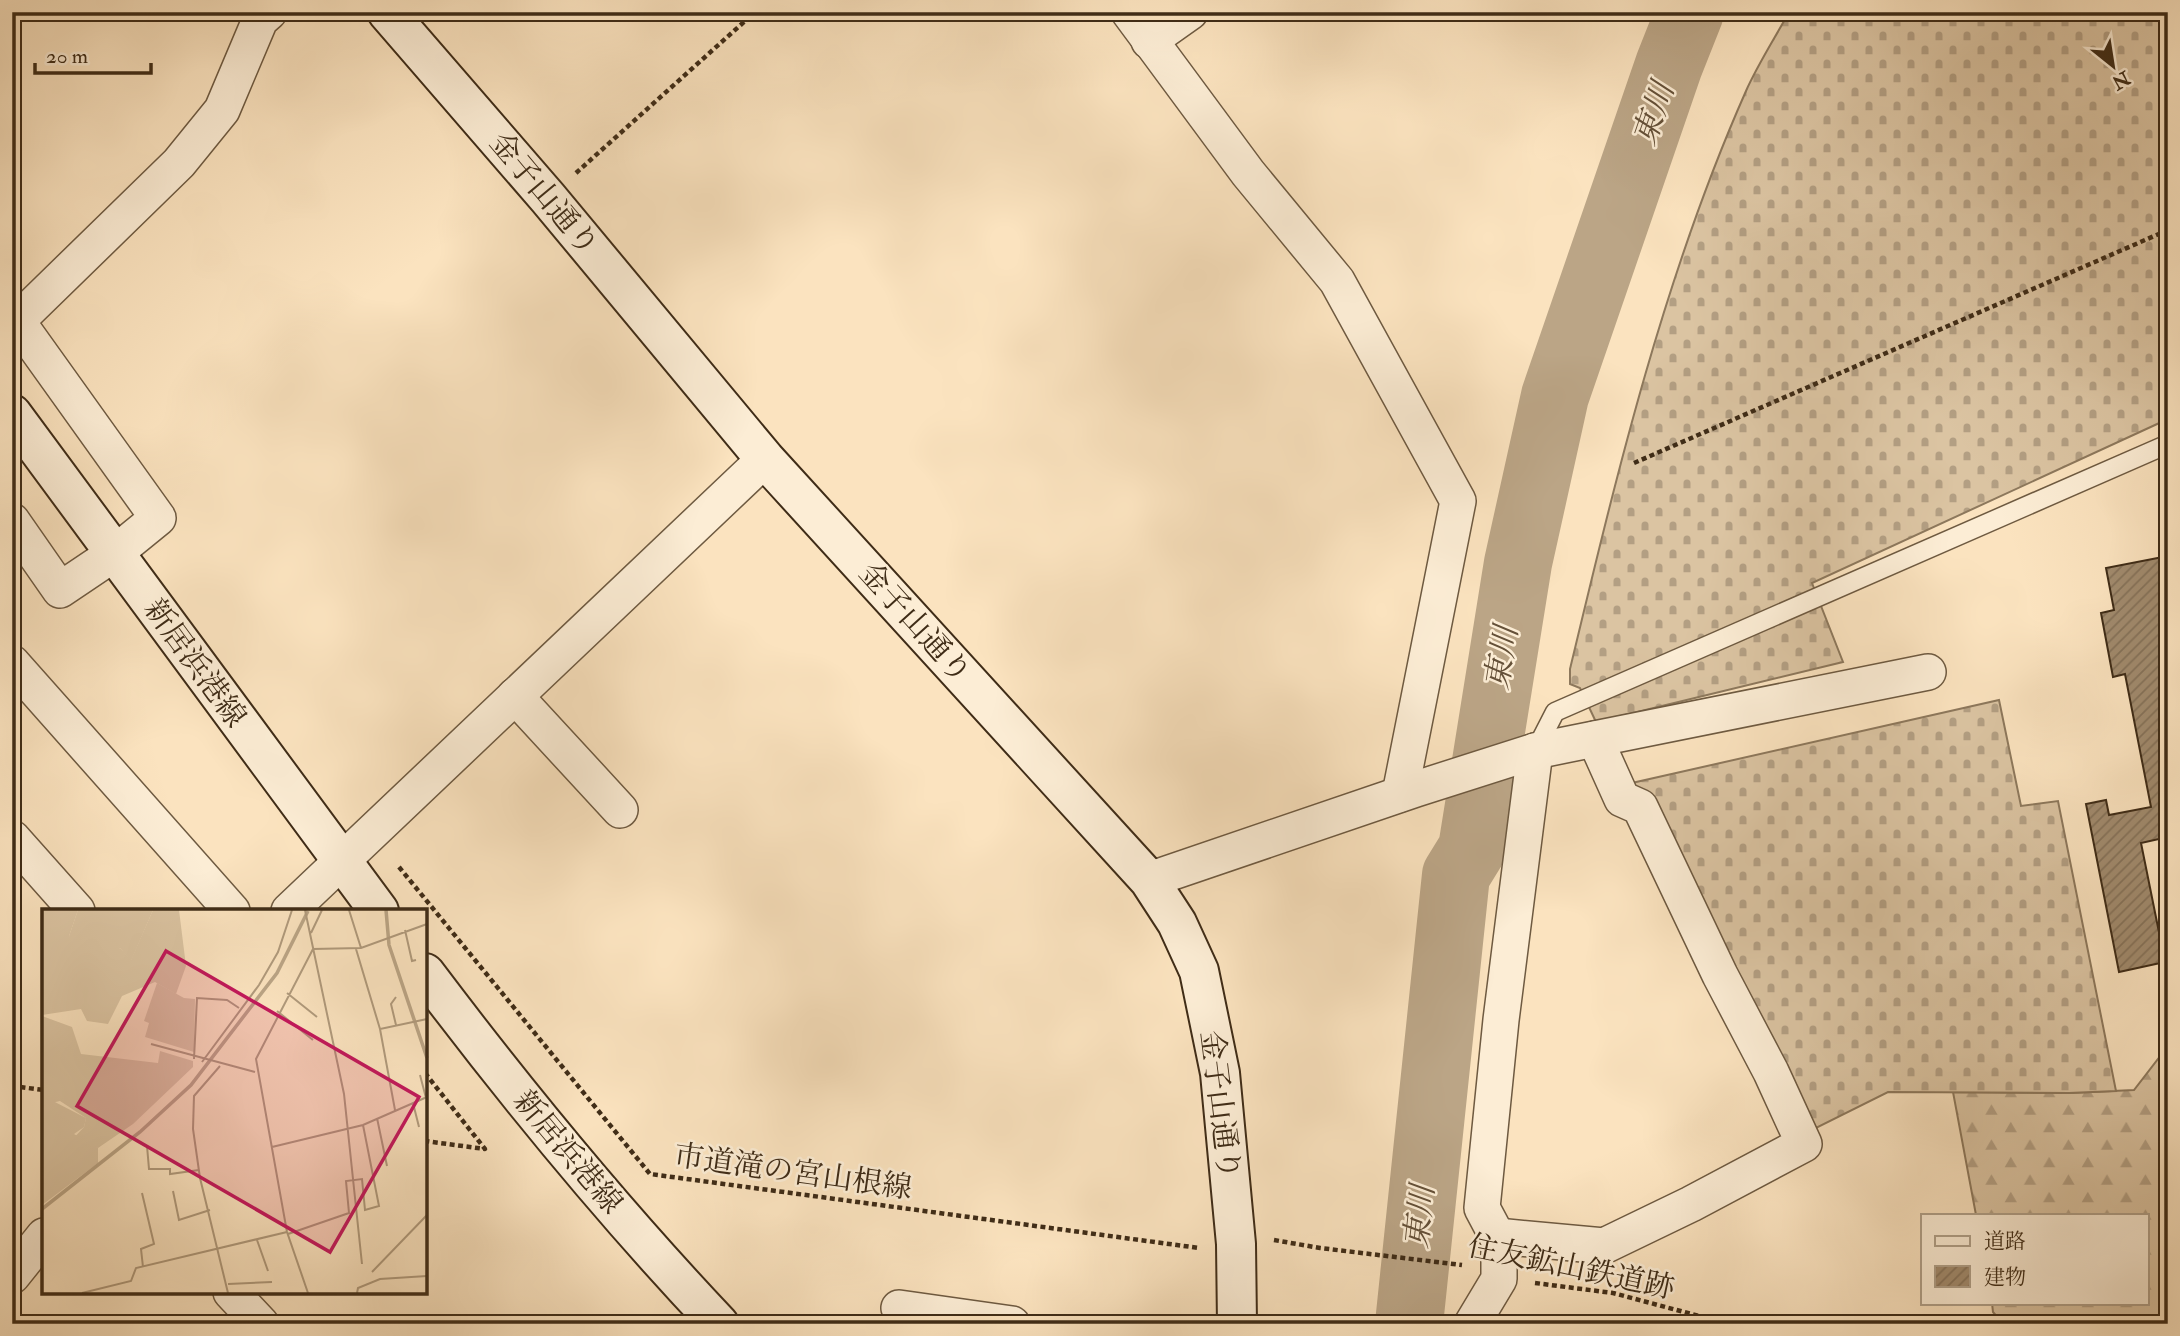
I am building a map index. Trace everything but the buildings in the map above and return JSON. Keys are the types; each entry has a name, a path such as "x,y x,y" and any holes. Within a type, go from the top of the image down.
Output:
{"street":[{"path":"12,521 60,590 115,553 158,518 17,321 179,163 222,110 260,20 269,12"},
{"name":"金子山通り","path":"387,12 548,198 765,459 1149,880 1177,923 1199,971 1220,1073 1236,1244 1237,1324"},
{"path":"1129,12 1248,173 1337,281 1458,501 1408,792"},
{"path":"1149,41 1190,12"},
{"name":"新居浜港線","path":"12,414 377,909"},
{"path":"291,909 765,459"},
{"path":"12,663 230,909"},
{"path":"1149,880 1531,753 1927,672"},
{"path":"515,696 620,810"},
{"path":"1497,1236 1604,1246 1692,1204 1804,1144 1640,807 1622,799 1595,739"},
{"path":"1472,1324 1483,1272 1499,1240 1482,1208 1500,1020 1531,753"},
{"path":"12,838 75,909"},
{"name":"新居浜港線","path":"427,976 497,1069 664,1266 719,1324"},
{"path":"14,1269 42,1238"},
{"path":"233,1294 261,1324"},
{"path":"899,1308 1012,1324"}],"lane":[{"path":"1531,753 1555,712 2168,444"}],"path":[{"path":"548,198 755,12"},
{"path":"1634,463 2168,230"},
{"name":"市道滝の宮山根線","path":"398,867 650,1174 1205,1248 1236,1244"},
{"path":"427,1076 485,1149 427,1141"},
{"path":"12,1086 42,1090"},
{"name":"住友鉱山鉄道跡","path":"1236,1244 1276,1240 1613,1293 1729,1324"}],"green space":[{"path":"1789,12 2168,12 2168,419 1812,583 1843,662 1596,722 1580,688 1570,684 1570,669 1625,449 1667,304 1717,161 1751,81"},
{"path":"1999,700 2021,806 2058,801 2116,1091 1888,1092 1812,1130 1623,785"},
{"path":"2168,1046 2168,1324 2003,1324 1993,1312 1992,1304 2148,1304 2148,1214 1976,1214 1953,1092 2069,1093 2134,1090"}],"waterway":[{"name":"東川","path":"1409,1324 1456,875 1472,849 1518,563 1555,396 1669,65 1690,12"}]}
